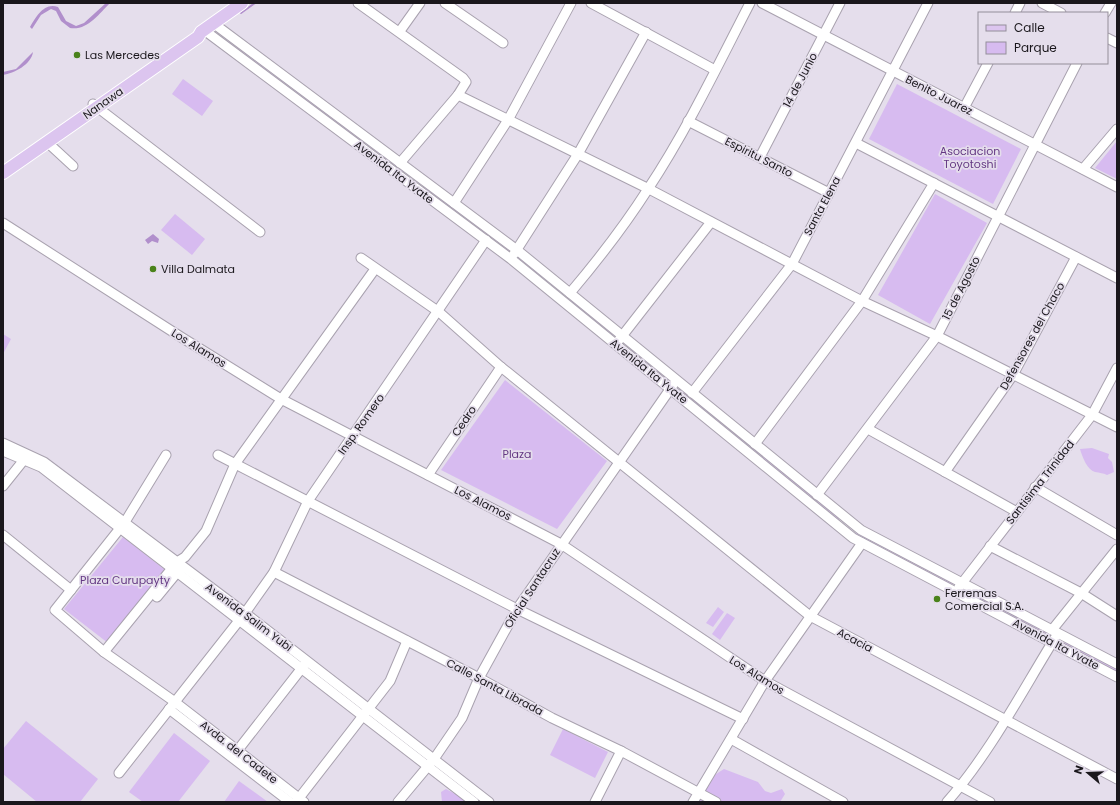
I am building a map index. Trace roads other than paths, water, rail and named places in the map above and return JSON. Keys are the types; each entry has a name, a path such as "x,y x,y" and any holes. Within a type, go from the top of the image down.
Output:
{"main road":[{"name":"Nanawa","path":"3,173 195,33 206,29 242,3"},
{"name":"Nanawa","path":"3,166 94,106"}],"street":[{"path":"358,3 400,31 463,78 466,82 458,95 400,163"},
{"path":"400,31 420,3"},
{"path":"445,3 503,43"},
{"path":"454,204 508,120 571,3"},
{"path":"591,3 715,70"},
{"path":"570,293 592,267 649,189 688,121 750,3"},
{"name":"Benito Juarez","path":"762,3 1117,187"},
{"name":"14 de Junio","path":"760,158 840,3"},
{"name":"Santa Elena","path":"692,393 792,264 928,3"},
{"path":"1015,12 1020,3"},
{"path":"1042,3 1059,12"},
{"path":"1106,12 1111,3"},
{"name":"Avenida Ita Yvate","path":"206,29 314,100 517,250 850,522 873,536 1117,664"},
{"name":"Avenida Ita Yvate","path":"206,29 308,108 511,259 844,530 862,543 1117,677"},
{"path":"511,259 578,154 646,32"},
{"path":"1108,38 1117,43"},
{"path":"964,108 987,64"},
{"name":"15 de Agosto","path":"817,495 937,336 1034,144 1076,64"},
{"path":"458,95 649,189 862,301 937,336 1117,427"},
{"path":"308,108 314,100"},
{"path":"94,106 260,232"},
{"name":"Espiritu Santo","path":"688,121 829,193"},
{"path":"1083,169 1117,129"},
{"path":"47,142 73,166"},
{"path":"856,143 1117,278"},
{"path":"407,182 414,173"},
{"path":"755,444 862,301 934,183"},
{"path":"616,344 711,222"},
{"name":"Los Alamos","path":"3,223 181,338 281,399 561,544 765,682 990,802"},
{"name":"Insp. Romero","path":"119,773 242,617 274,572 308,501 439,312 486,240"},
{"name":"Defensores del Chaco","path":"945,472 1013,375 1076,257"},
{"name":"Acacia","path":"361,258 439,312 501,367 810,616 1117,779"},
{"path":"107,653 206,531 235,464 375,269"},
{"name":"Cedro","path":"428,475 501,367"},
{"name":"Santisima Trinidad","path":"955,592 1092,414 1117,368"},
{"name":"Oficial Santacruz","path":"398,802 431,763 462,718 479,678 517,609 618,461 676,380"},
{"path":"723,431 729,423"},
{"path":"868,429 1017,512"},
{"name":"Avenida Salim Yubi","path":"3,444 26,457"},
{"name":"Avenida Salim Yubi","path":"3,451 44,462 123,525 179,566 242,617 431,763 489,802"},
{"path":"166,455 123,525 55,610 172,706 235,754 290,802"},
{"path":"218,456 517,609 744,719"},
{"path":"3,486 26,457"},
{"path":"1036,487 1117,535"},
{"path":"844,530 850,522"},
{"path":"3,535 71,590"},
{"path":"693,802 765,682 862,543"},
{"path":"990,546 1081,593 1117,616"},
{"path":"947,802 960,786 1005,720 1052,643 1055,632 1081,593 1117,549"},
{"name":"Calle Santa Librada","path":"274,572 479,678 552,718 621,751 716,802"},
{"path":"300,801 390,681 408,641"},
{"path":"235,754 304,665"},
{"path":"731,739 843,802"},
{"path":"595,802 621,751"},
{"name":"Avda. del Cadete","path":"235,754 300,801"},
{"name":"Avenida Salim Yubi","path":"431,763 474,802"}],"waterway":[{"path":"241,13 255,3"}],"place":[{"name":"Las Mercedes","path":"77,55"},
{"name":"Villa Dalmata","path":"153,269"},
{"name":"Ferremas Comercial S.A.","path":"937,599"}],"park label":[{"name":"Asociacion Toyotoshi","path":"970,157"},
{"name":"Plaza","path":"517,454"},
{"name":"Plaza Curupayty","path":"125,580"}]}
